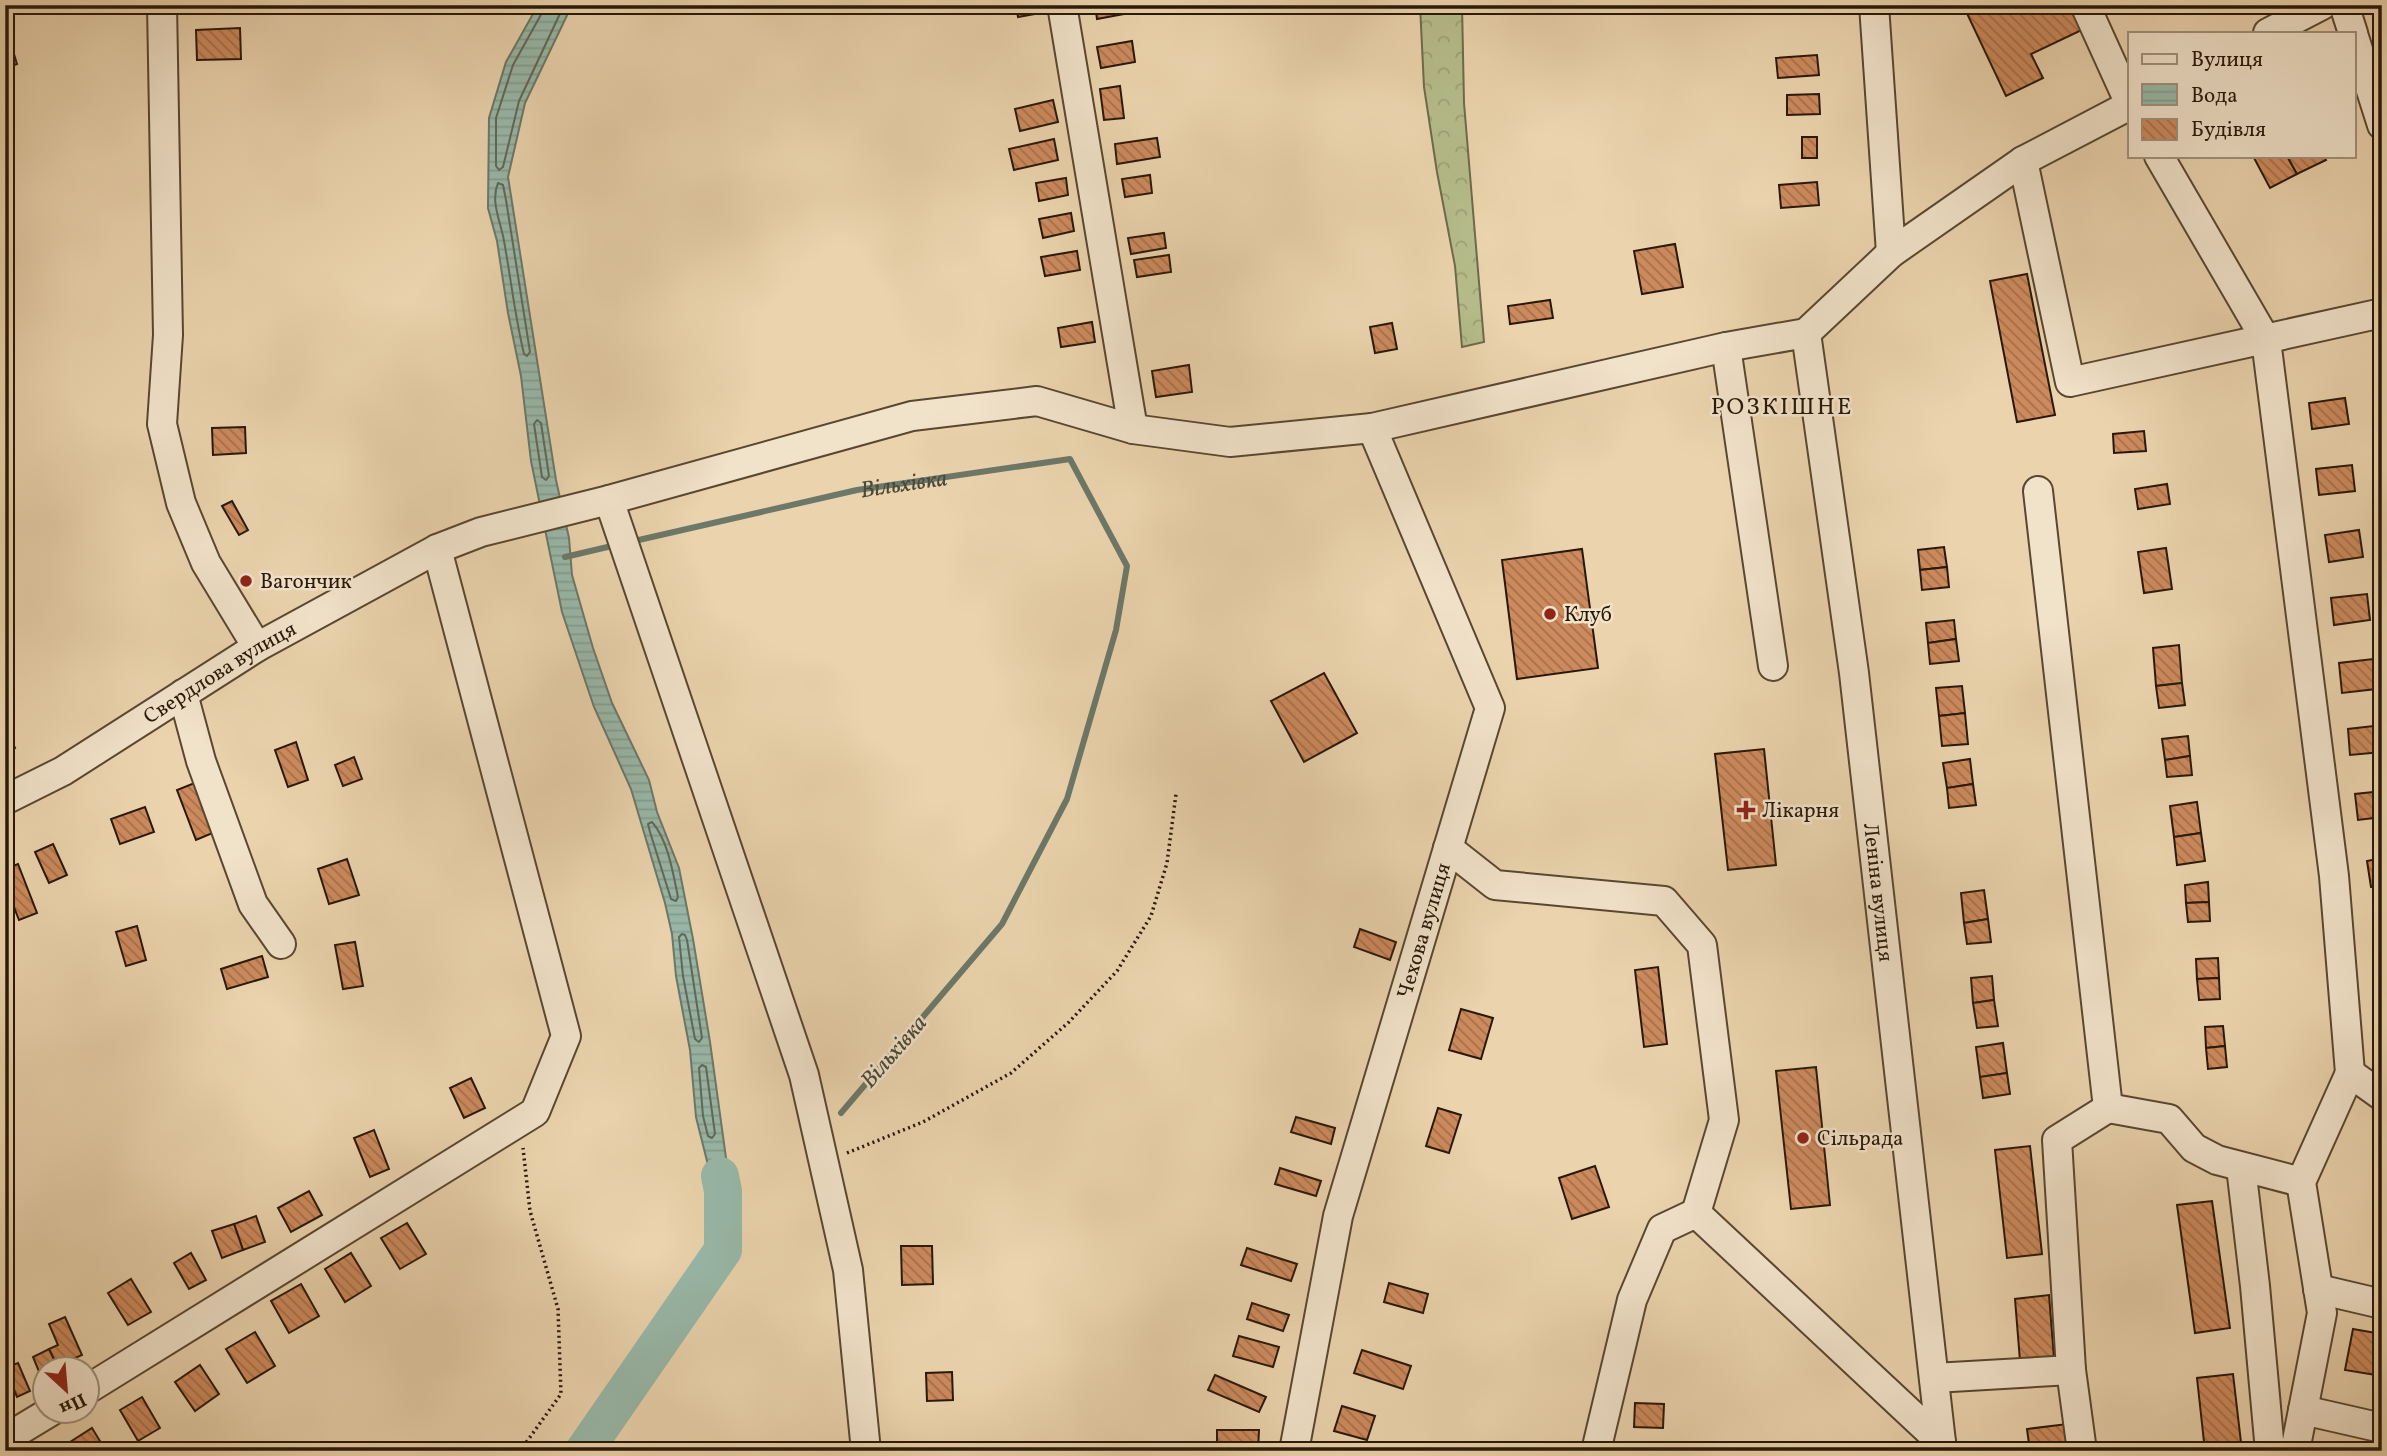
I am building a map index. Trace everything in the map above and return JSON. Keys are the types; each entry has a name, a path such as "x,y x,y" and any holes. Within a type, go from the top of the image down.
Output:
{"street":[{"path":"162,5 167,335 162,424 181,503 206,563 257,648"},
{"path":"1062,5 1133,429"},
{"path":"1874,5 1891,253"},
{"path":"2085,5 2128,101"},
{"path":"2270,32 2322,5"},
{"path":"2344,5 2352,32"},
{"path":"2356,44 2382,125"},
{"path":"1806,333 1891,253 2023,161 2128,106"},
{"path":"2160,158 2266,340 2334,876 2350,1073 2301,1182 2322,1314 2295,1451"},
{"path":"2023,161 2070,382 2382,313"},
{"name":"Свердлова вулиця","path":"5,800 63,771 257,648 436,549 481,531 596,503 912,416 1037,401 1133,429 1230,442 1372,429 1726,347 1806,333"},
{"name":"Леніна вулиця","path":"1806,333 1854,673 1941,1446"},
{"path":"1726,347 1773,666"},
{"name":"Чехова вулиця","path":"1294,1451 1338,1216 1490,708 1372,429"},
{"path":"2038,491 2108,1108"},
{"path":"596,503 804,1075 848,1270 866,1451"},
{"path":"102,1380 535,1112 566,1037 436,549"},
{"path":"183,694 201,761 253,904 281,944"},
{"path":"1448,848 1495,886 1664,901 1702,945 1724,1119 1696,1213 1662,1229 1632,1300 1596,1451"},
{"path":"2350,1073 2382,1096"},
{"path":"2082,1451 2071,1370 2057,1140 2108,1108 2169,1119 2194,1148 2217,1160 2301,1182"},
{"path":"2241,1167 2257,1299 2270,1451"},
{"path":"1696,1213 1941,1446"},
{"path":"2318,1289 2382,1304"},
{"path":"1934,1378 2071,1370"},
{"path":"2303,1410 2382,1428"},
{"path":"10,1442 34,1424"}],"path":[{"path":"823,1163 923,1122 1011,1073 1069,1022 1117,971 1151,916 1167,863 1176,794"},
{"path":"520,1121 530,1211 558,1309 561,1394 520,1451"}],"green space":[{"path":"1420,5 1462,5 1464,103 1484,342 1462,347 1455,266 1424,87"}],"water":[{"path":"538,5 572,5 525,103 508,177 556,480 569,538 572,575 593,648 612,703 649,780 657,812 679,868 710,1042 731,1194 732,1227 716,1225 710,1173 696,1117 690,1050 665,903 631,789 594,707 562,612 531,461 521,376 497,241 488,208 489,118 506,62"}],"building":[{"path":"1016,5 1033,5 1035,14 1018,17"},
{"path":"1095,5 1151,5 1151,9 1097,19"},
{"path":"1963,5 2078,5 2088,27 2031,54 2043,78 2006,96"},
{"path":"5,24 17,64 5,68"},
{"path":"240,28 241,59 197,60 196,30"},
{"path":"1132,41 1135,62 1101,68 1097,47"},
{"path":"1817,55 1819,75 1778,78 1776,58"},
{"path":"1120,86 1124,118 1104,120 1100,89"},
{"path":"1819,94 1820,114 1787,115 1787,95"},
{"path":"1053,100 1058,122 1020,131 1015,109"},
{"path":"1802,137 1817,137 1817,158 1802,158"},
{"path":"1157,138 1160,157 1117,164 1115,144"},
{"path":"1054,139 1058,160 1014,170 1009,149"},
{"path":"2254,158 2288,158 2297,174 2270,188"},
{"path":"2288,158 2325,158 2326,160 2297,174"},
{"path":"1150,175 1152,193 1125,197 1122,179"},
{"path":"1066,178 1068,195 1039,201 1036,183"},
{"path":"1817,182 1819,205 1781,208 1779,185"},
{"path":"1071,213 1074,231 1043,238 1039,219"},
{"path":"1164,233 1166,248 1131,254 1128,238"},
{"path":"1675,244 1683,287 1642,294 1634,251"},
{"path":"1077,251 1080,270 1045,276 1041,257"},
{"path":"1169,255 1171,272 1137,277 1134,260"},
{"path":"2027,274 2055,415 2017,422 1990,281"},
{"path":"1550,300 1553,318 1510,324 1508,306"},
{"path":"1092,322 1095,342 1061,347 1058,328"},
{"path":"1392,323 1397,349 1375,353 1370,327"},
{"path":"1189,365 1192,392 1156,397 1152,371"},
{"path":"2345,398 2349,424 2312,429 2309,403"},
{"path":"245,427 246,453 213,455 212,428"},
{"path":"2144,431 2146,451 2114,453 2113,434"},
{"path":"2352,465 2355,491 2319,495 2316,469"},
{"path":"2167,484 2170,504 2138,509 2135,489"},
{"path":"232,501 248,530 239,535 222,506"},
{"path":"2359,530 2363,557 2329,562 2325,535"},
{"path":"1944,547 1947,567 1920,570 1918,550"},
{"path":"2166,548 2172,589 2144,593 2138,552"},
{"name":"Клуб","path":"1582,549 1598,668 1517,679 1502,560"},
{"path":"1947,567 1949,587 1922,590 1920,570"},
{"path":"2367,594 2370,620 2334,625 2331,598"},
{"path":"1954,620 1956,639 1928,643 1926,623"},
{"path":"1956,639 1959,661 1930,664 1928,643"},
{"path":"2179,645 2182,683 2156,686 2153,648"},
{"path":"2373,659 2376,689 2342,693 2339,663"},
{"path":"1324,673 1357,733 1304,762 1271,701"},
{"path":"2182,683 2185,705 2159,708 2156,686"},
{"path":"1962,686 1965,713 1939,716 1936,688"},
{"path":"1965,713 1968,744 1942,746 1939,716"},
{"path":"2382,725 2382,752 2350,755 2348,729"},
{"path":"5,727 15,748 5,753"},
{"path":"2188,736 2190,756 2165,760 2162,739"},
{"path":"296,742 308,780 288,787 275,750"},
{"name":"Лікарня","path":"1764,749 1776,865 1728,870 1715,754"},
{"path":"2190,756 2192,775 2167,777 2165,760"},
{"path":"354,757 362,779 343,786 335,765"},
{"path":"1970,759 1973,784 1947,788 1943,763"},
{"path":"197,782 215,832 196,840 177,790"},
{"path":"1973,784 1976,805 1949,808 1947,788"},
{"path":"2382,791 2382,817 2358,820 2355,794"},
{"path":"2197,802 2201,833 2174,837 2170,806"},
{"path":"145,807 154,832 120,844 111,819"},
{"path":"2201,833 2205,861 2177,865 2174,837"},
{"path":"53,844 67,875 49,883 35,852"},
{"path":"2382,858 2382,886 2371,887 2367,861"},
{"path":"347,859 359,895 329,904 318,869"},
{"path":"18,864 37,913 19,920 5,884 5,869"},
{"path":"2208,882 2209,902 2186,903 2185,885"},
{"path":"1984,890 1988,919 1964,923 1961,893"},
{"path":"2209,902 2210,921 2188,922 2186,903"},
{"path":"1988,919 1991,942 1967,944 1964,923"},
{"path":"2382,925 2382,951 2377,952 2374,926"},
{"path":"137,926 146,960 126,966 116,932"},
{"path":"1360,929 1396,942 1390,960 1354,947"},
{"path":"355,942 363,986 343,989 335,945"},
{"path":"262,956 268,977 227,989 221,969"},
{"path":"2218,958 2219,978 2197,979 2196,959"},
{"path":"1658,967 1667,1044 1644,1047 1635,970"},
{"path":"1992,976 1994,1000 1973,1003 1971,978"},
{"path":"2219,978 2220,999 2199,1000 2197,979"},
{"path":"1994,1000 1998,1026 1977,1028 1973,1003"},
{"path":"1461,1009 1493,1018 1481,1059 1449,1050"},
{"path":"2223,1026 2225,1046 2206,1048 2205,1027"},
{"path":"2003,1043 2007,1073 1980,1077 1976,1047"},
{"path":"2225,1046 2227,1067 2208,1069 2206,1048"},
{"name":"Сільрада","path":"1816,1067 1830,1205 1791,1209 1776,1071"},
{"path":"2007,1073 2010,1094 1983,1098 1980,1077"},
{"path":"471,1078 485,1108 464,1118 450,1088"},
{"path":"1438,1108 1461,1115 1449,1153 1426,1146"},
{"path":"1296,1117 1335,1128 1331,1144 1291,1132"},
{"path":"374,1130 389,1169 370,1177 354,1138"},
{"path":"2030,1146 2042,1254 2007,1258 1995,1150"},
{"path":"1595,1166 1609,1207 1572,1219 1559,1178"},
{"path":"1280,1168 1321,1181 1316,1196 1275,1184"},
{"path":"309,1191 322,1215 291,1232 278,1208"},
{"path":"2212,1201 2230,1328 2195,1333 2177,1205"},
{"path":"256,1216 265,1242 243,1250 234,1224"},
{"path":"407,1223 426,1254 400,1269 381,1238"},
{"path":"234,1224 243,1250 222,1258 212,1231"},
{"path":"901,1246 932,1246 933,1284 902,1285"},
{"path":"1247,1248 1297,1264 1291,1281 1241,1265"},
{"path":"191,1253 206,1280 189,1289 174,1263"},
{"path":"351,1253 371,1286 345,1302 325,1269"},
{"path":"131,1279 151,1312 128,1325 108,1293"},
{"path":"1389,1283 1428,1294 1423,1313 1384,1302"},
{"path":"301,1284 319,1316 289,1333 271,1301"},
{"path":"2049,1295 2054,1358 2020,1361 2015,1299"},
{"path":"1252,1303 1289,1315 1283,1331 1247,1319"},
{"path":"65,1317 82,1354 51,1354 49,1349 58,1345 49,1324"},
{"path":"2353,1329 2382,1334 2382,1376 2345,1370"},
{"path":"255,1332 275,1366 247,1383 226,1349"},
{"path":"1239,1336 1279,1347 1273,1367 1233,1356"},
{"path":"49,1349 51,1354 39,1354"},
{"path":"1362,1350 1411,1366 1403,1389 1354,1373"},
{"path":"18,1363 30,1391 17,1397 5,1368"},
{"path":"200,1365 219,1394 195,1411 175,1382"},
{"path":"952,1372 953,1400 927,1401 926,1373"},
{"path":"2233,1374 2242,1451 2205,1451 2197,1378"},
{"path":"1215,1375 1266,1397 1259,1412 1208,1390"},
{"path":"142,1397 160,1428 138,1441 120,1410"},
{"path":"1635,1403 1664,1404 1663,1428 1634,1427"},
{"path":"1342,1406 1375,1416 1367,1440 1334,1431"},
{"path":"2067,1424 2071,1451 2030,1451 2027,1429"},
{"path":"92,1428 106,1451 76,1451 70,1442"},
{"path":"1217,1430 1259,1430 1258,1451 1217,1450"}],"waterway":[{"name":"Вільхівка","path":"630,542 857,490 1070,459 1127,566 1116,630 1067,799 1002,924 841,1113"},
{"name":"Вільхівка","path":"565,557 616,545"},
{"name":"Вільхівка","path":"584,1451 723,1250 723,1191 720,1176"}],"place":[{"name":"Вагончик","path":"246,581"},
{"name":"Клуб","path":"1550,614"},
{"name":"Лікарня","path":"1746,810"},
{"name":"Сільрада","path":"1803,1138"}],"district":[{"name":"РОЗКІШНЕ","path":"1782,406"}]}
